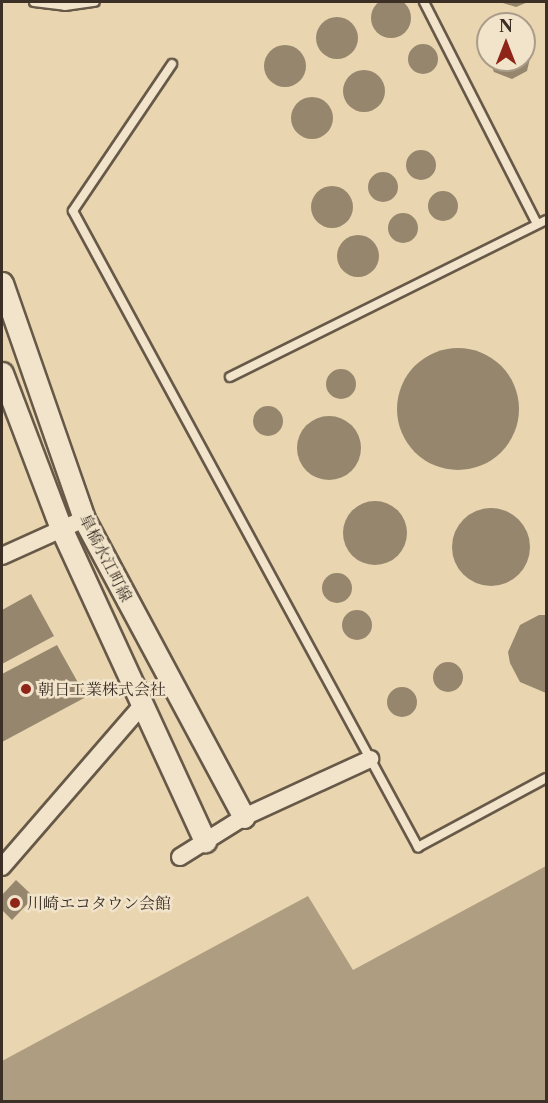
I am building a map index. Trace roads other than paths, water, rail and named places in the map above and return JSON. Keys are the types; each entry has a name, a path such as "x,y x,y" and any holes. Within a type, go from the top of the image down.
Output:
{"street":[{"name":"皐橋水江町線","path":"2,283 84,519 244,817"},
{"name":"皐橋水江町線","path":"2,374 61,528 205,841"},
{"path":"2,556 84,519"},
{"path":"2,867 143,704"},
{"path":"180,857 244,817 370,759"}],"lane":[{"path":"34,2 64,6 94,2"},
{"path":"424,2 537,224"},
{"path":"172,64 73,211 418,847 546,778"},
{"path":"231,377 546,220"}],"place":[{"name":"朝日工業株式会社","path":"26,689"},
{"name":"川崎エコタウン会館","path":"15,903"}]}
